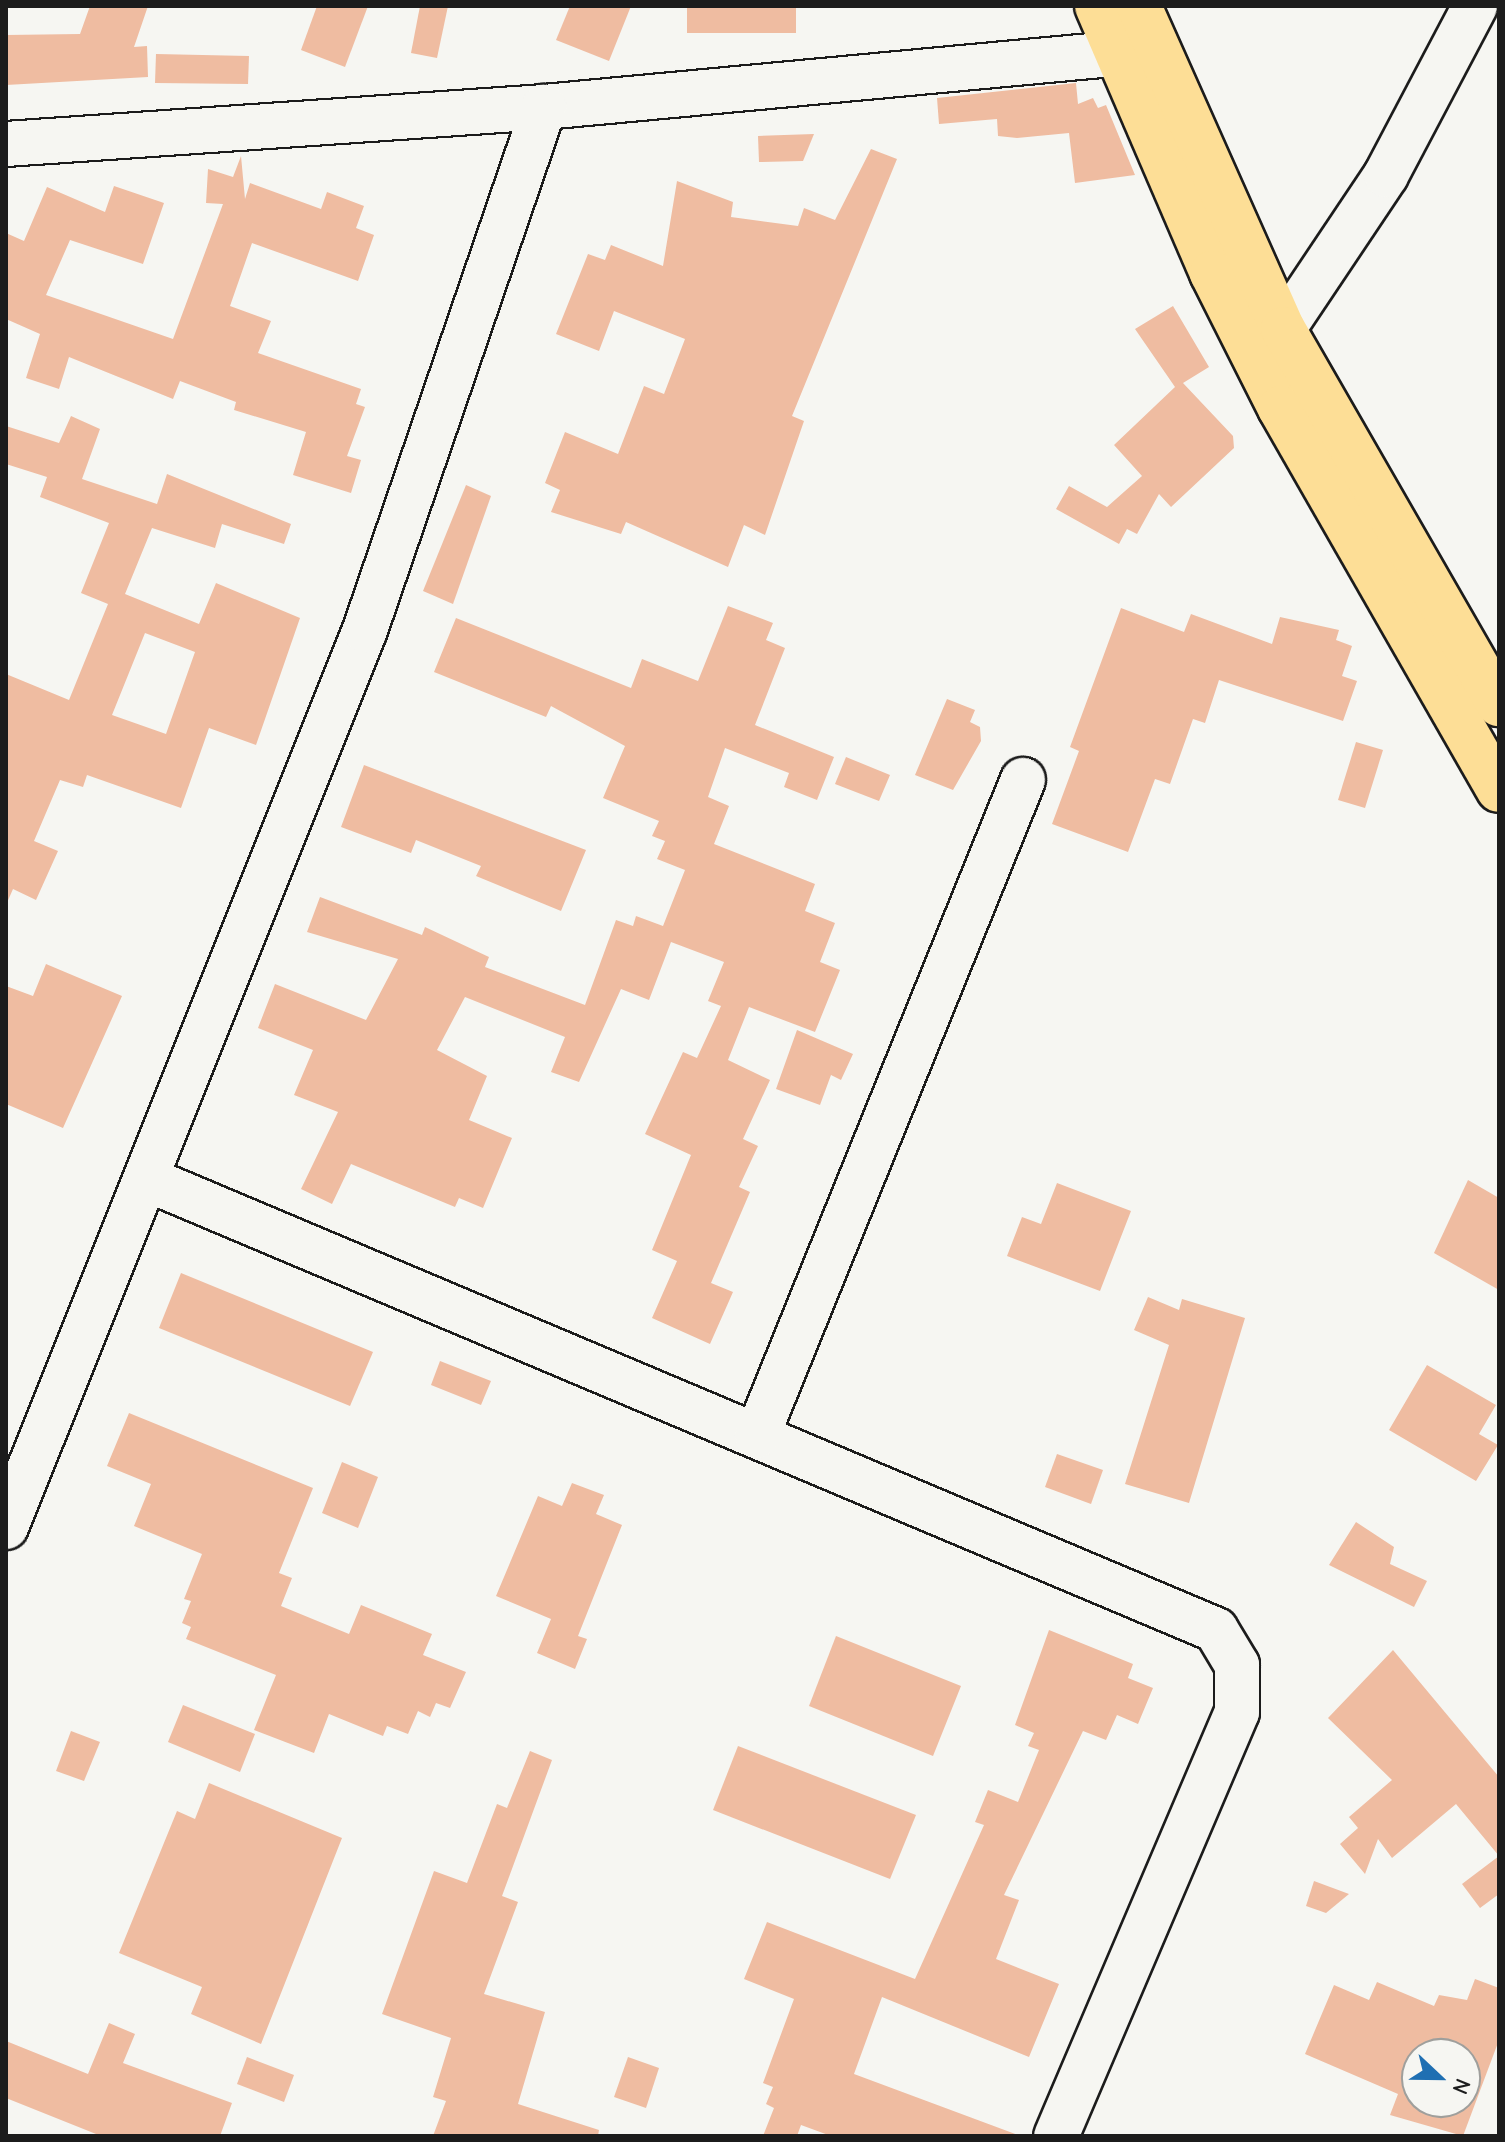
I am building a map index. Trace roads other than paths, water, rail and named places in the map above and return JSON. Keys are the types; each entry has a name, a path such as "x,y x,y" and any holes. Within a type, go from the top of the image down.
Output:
{"main road":[{"path":"1097,6 1114,59 1280,408 1499,790"},
{"path":"1139,6 1283,329 1499,704"}],"street":[{"path":"1283,329 1386,175 1475,6"},
{"path":"6,144 544,107 1114,59 1158,49"},
{"path":"6,1527 21,1446 147,1179 365,630 544,107"},
{"path":"757,1436 1023,780"},
{"path":"147,1179 1216,1630 1237,1665 1237,1712 1056,2136"}]}
